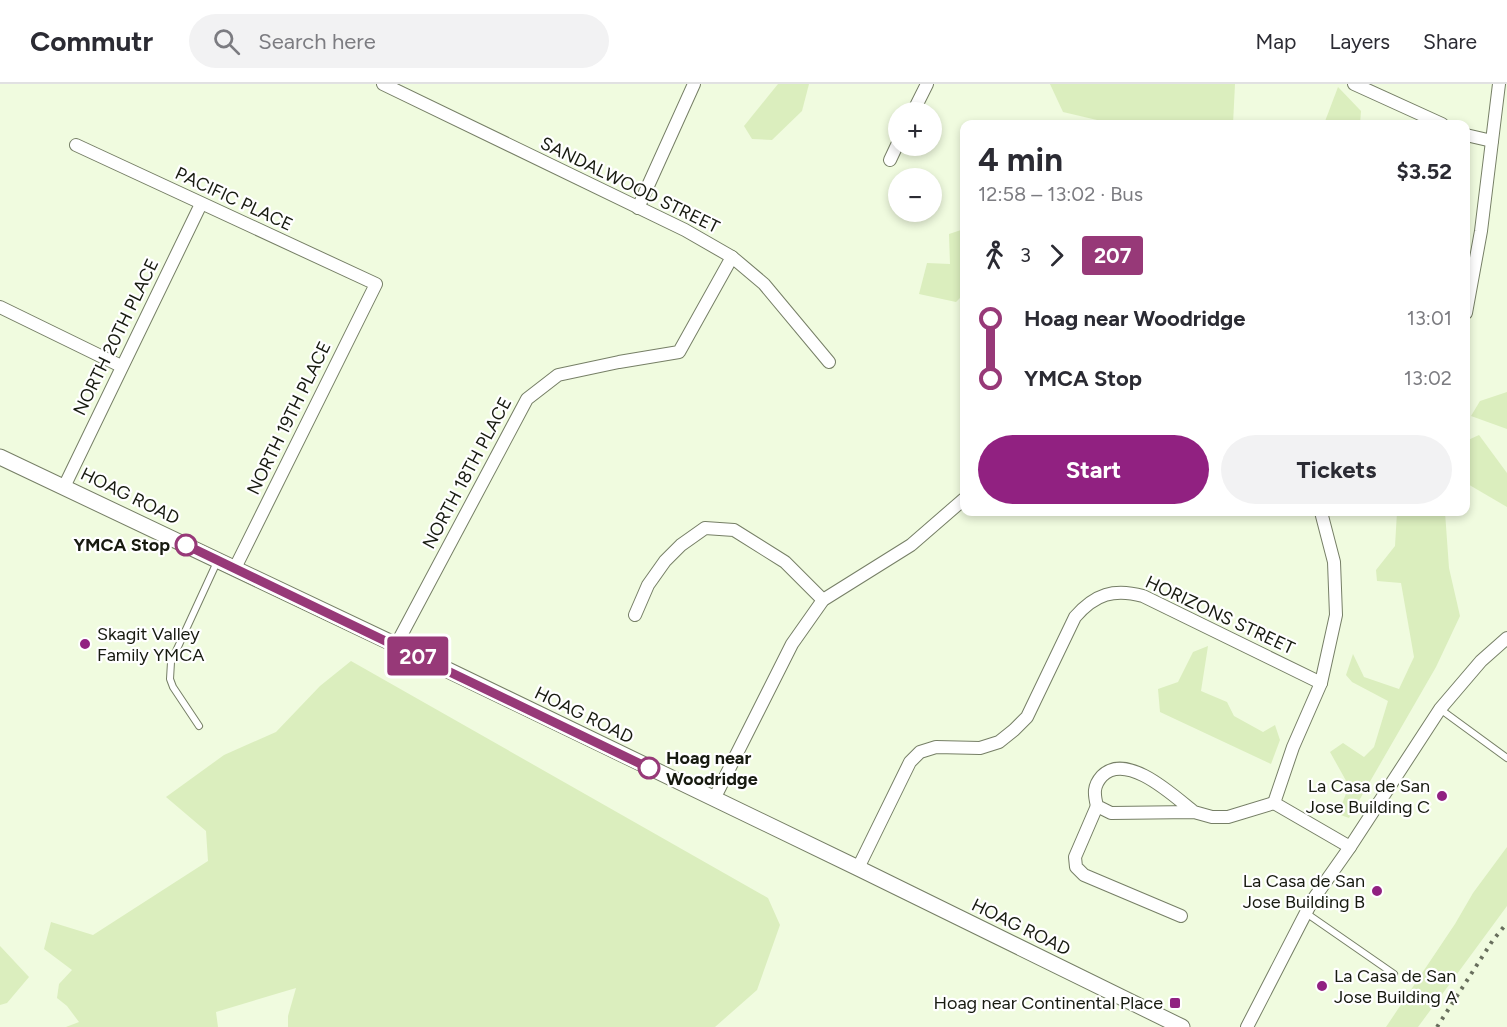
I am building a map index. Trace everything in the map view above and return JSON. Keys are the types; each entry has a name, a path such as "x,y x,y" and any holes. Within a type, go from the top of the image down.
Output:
{"street":[{"name":"SANDALWOOD STREET","path":"383,84 685,230 732,257 764,284 829,362"},
{"path":"638,208 694,84"},
{"path":"918,102 927,84"},
{"path":"1354,84 1433,120"},
{"path":"1470,290 1499,84"},
{"path":"1470,136 1492,141"},
{"name":"PACIFIC PLACE","path":"76,145 376,284"},
{"path":"890,160 892,156"},
{"name":"NORTH 20TH PLACE","path":"64,487 201,204"},
{"name":"NORTH 18TH PLACE","path":"396,645 527,399 558,375 679,352 732,257"},
{"name":"NORTH 19TH PLACE","path":"235,568 376,284"},
{"path":"0,307 121,366"},
{"name":"HOAG ROAD","path":"0,457 396,645 1182,1027"},
{"path":"714,799 792,644 823,600 911,545 960,502"},
{"path":"1274,803 1293,747 1322,683 1336,615 1334,562 1322,516"},
{"path":"635,615 648,585 664,561 681,545 705,528 734,530 785,562 823,600"},
{"name":"HORIZONS STREET","path":"858,868 910,762 920,752 936,747 980,748 999,742 1014,730 1028,717 1075,617 1085,606 1099,597 1114,592 1129,592 1143,596 1322,683"},
{"path":"1247,1027 1312,901 1440,709 1481,661 1507,638"},
{"path":"1180,916 1084,875 1076,867 1075,856 1097,806 1094,794 1097,782 1106,772 1121,769 1139,773 1159,783 1194,812"},
{"path":"1097,806 1111,813 1194,812 1212,817 1228,817 1274,803 1350,847"}],"lane":[{"path":"199,726 170,679 171,662 218,560"},
{"path":"1440,709 1507,758"},
{"path":"1306,913 1394,974"}],"green space":[{"path":"778,84 809,84 802,111 772,140 752,139 744,126"},
{"path":"1050,84 1235,84 1233,120 1097,120 1063,112"},
{"path":"1338,87 1361,111 1360,120 1326,120"},
{"path":"960,230 960,298 956,302 919,294 927,263 950,264 949,234"},
{"path":"1507,392 1507,429 1471,416 1480,401"},
{"path":"1479,435 1507,473 1507,507 1470,485 1470,439"},
{"path":"1397,516 1445,516 1449,568 1460,616 1436,667 1349,818 1338,814 1349,786 1330,752 1343,743 1364,757 1374,747 1388,701 1352,682 1346,675 1353,654 1364,677 1399,689 1414,657 1401,583 1377,581 1376,570 1395,546"},
{"path":"1208,646 1201,691 1227,702 1234,716 1263,732 1275,725 1280,740 1271,764 1160,712 1158,689 1178,682 1193,652"},
{"path":"351,661 768,898 780,925 757,990 715,1027 288,1027 288,1016 296,988 216,1012 218,1027 66,1027 79,1022 67,1006 57,998 59,984 72,970 44,949 51,922 93,935 208,861 206,831 166,797 224,755 276,732 320,686"},
{"path":"1507,847 1507,906 1418,1027 1386,1027 1473,893"},
{"path":"0,946 29,977 7,1003 0,1005"}],"railway":[{"path":"1437,1027 1493,940 1507,923"}],"bus line":[{"name":"207","path":"186,545 649,768"}],"place":[{"name":"YMCA Stop","path":"186,545"},
{"name":"Skagit Valley Family YMCA","path":"85,644"},
{"name":"Hoag near Woodridge","path":"649,768"},
{"name":"La Casa de San Jose Building C","path":"1442,796"},
{"name":"La Casa de San Jose Building B","path":"1377,891"},
{"name":"La Casa de San Jose Building A","path":"1322,986"},
{"name":"Hoag near Continental Place","path":"1175,1003"}]}
